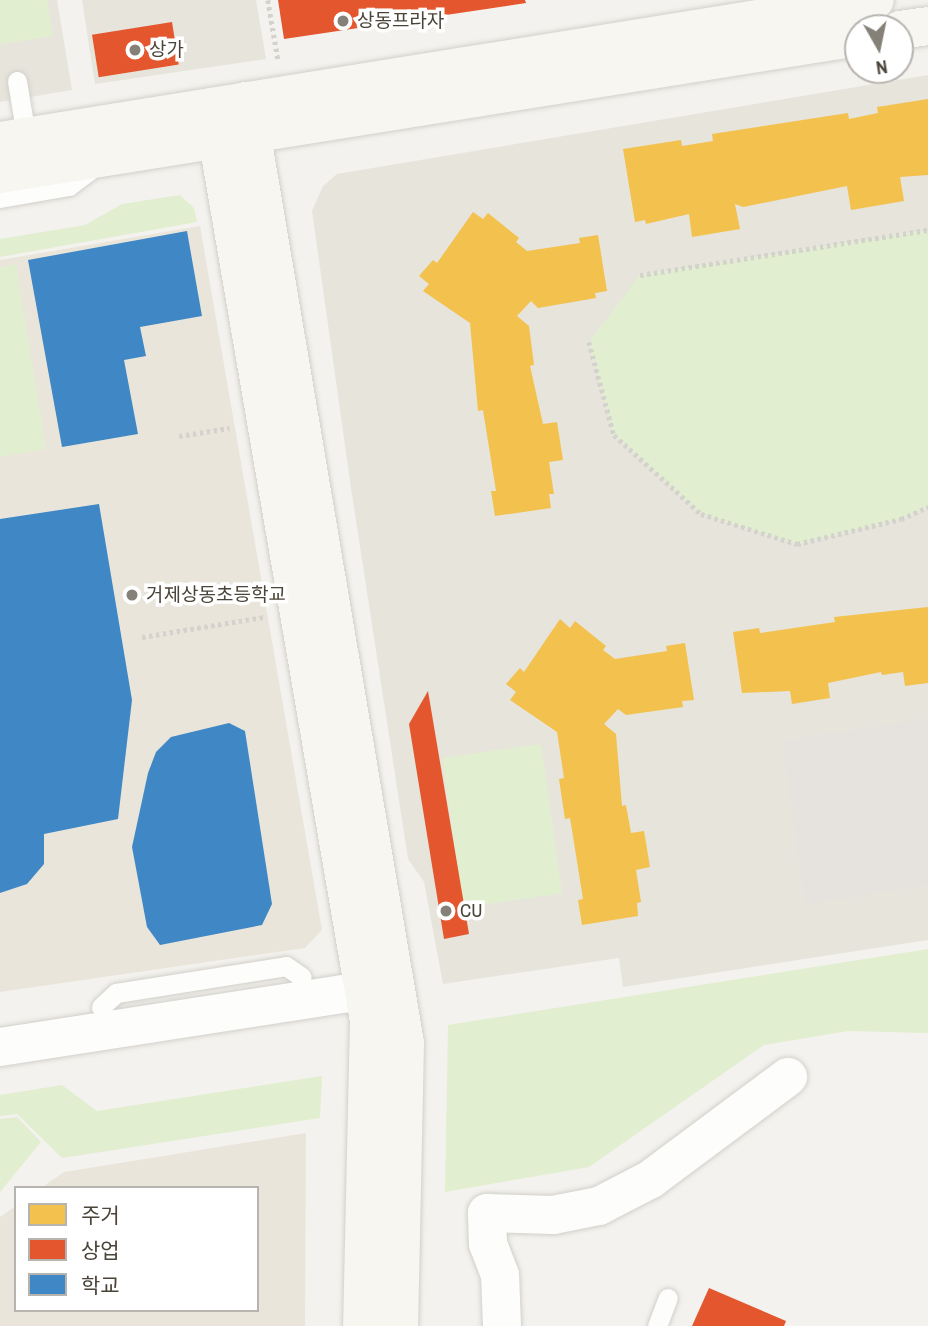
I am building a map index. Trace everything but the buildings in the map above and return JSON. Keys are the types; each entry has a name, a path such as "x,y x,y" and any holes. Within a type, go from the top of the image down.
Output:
{"street":[{"path":"0,174 109,156 232,120 876,0"},
{"path":"13,139 232,120 844,39"},
{"path":"232,120 377,977 405,1043 399,1326"},
{"path":"0,1023 302,977 377,977"},
{"path":"0,1047 377,977"},
{"path":"362,1326 369,1048 377,977"},
{"path":"502,1326 500,1275 488,1244 487,1213 553,1215 599,1206 651,1179 788,1077"}],"lane":[{"path":"13,139 18,82"},
{"path":"0,198 69,186 109,156"},
{"path":"657,1326 668,1298"}],"path":[{"path":"268,0 278,61"},
{"path":"640,275 928,230"},
{"path":"589,342 614,435 701,514 797,544 901,519 928,507"},
{"path":"178,436 233,428"},
{"path":"142,637 278,615"}],"shaded area":[{"path":"0,0 57,0 72,90 0,102"},
{"path":"82,0 256,0 266,59 95,84"},
{"path":"928,75 928,940 623,987 619,958 443,984 424,882 408,859 351,488 312,211 323,186 337,174 874,84 914,84 914,77"},
{"name":"거제상동초등학교","path":"200,226 322,930 305,948 0,992 0,260"},
{"path":"928,718 928,885 805,905 782,741"},
{"path":"306,1133 305,1326 0,1326 0,1217 14,1207 14,1312 259,1312 259,1186 44,1186 64,1172"}],"green space":[{"path":"0,0 47,0 53,36 0,44"},
{"path":"180,195 194,208 197,222 0,257 0,239 85,225 122,204"},
{"path":"928,230 928,507 901,519 797,544 701,514 614,435 589,342 640,275"},
{"path":"16,264 46,449 0,457 0,267"},
{"path":"541,744 562,894 463,907 442,758"},
{"path":"928,949 928,1033 848,1031 764,1045 589,1167 445,1192 448,1025"},
{"path":"322,1076 320,1118 62,1158 17,1114 0,1116 0,1095 62,1085 97,1111"},
{"path":"17,1117 41,1142 0,1192 0,1119"}],"place":[{"name":"상동프라자","path":"343,21"},
{"name":"상가","path":"135,50"},
{"name":"거제상동초등학교","path":"132,595"},
{"name":"CU","path":"446,911"}]}
